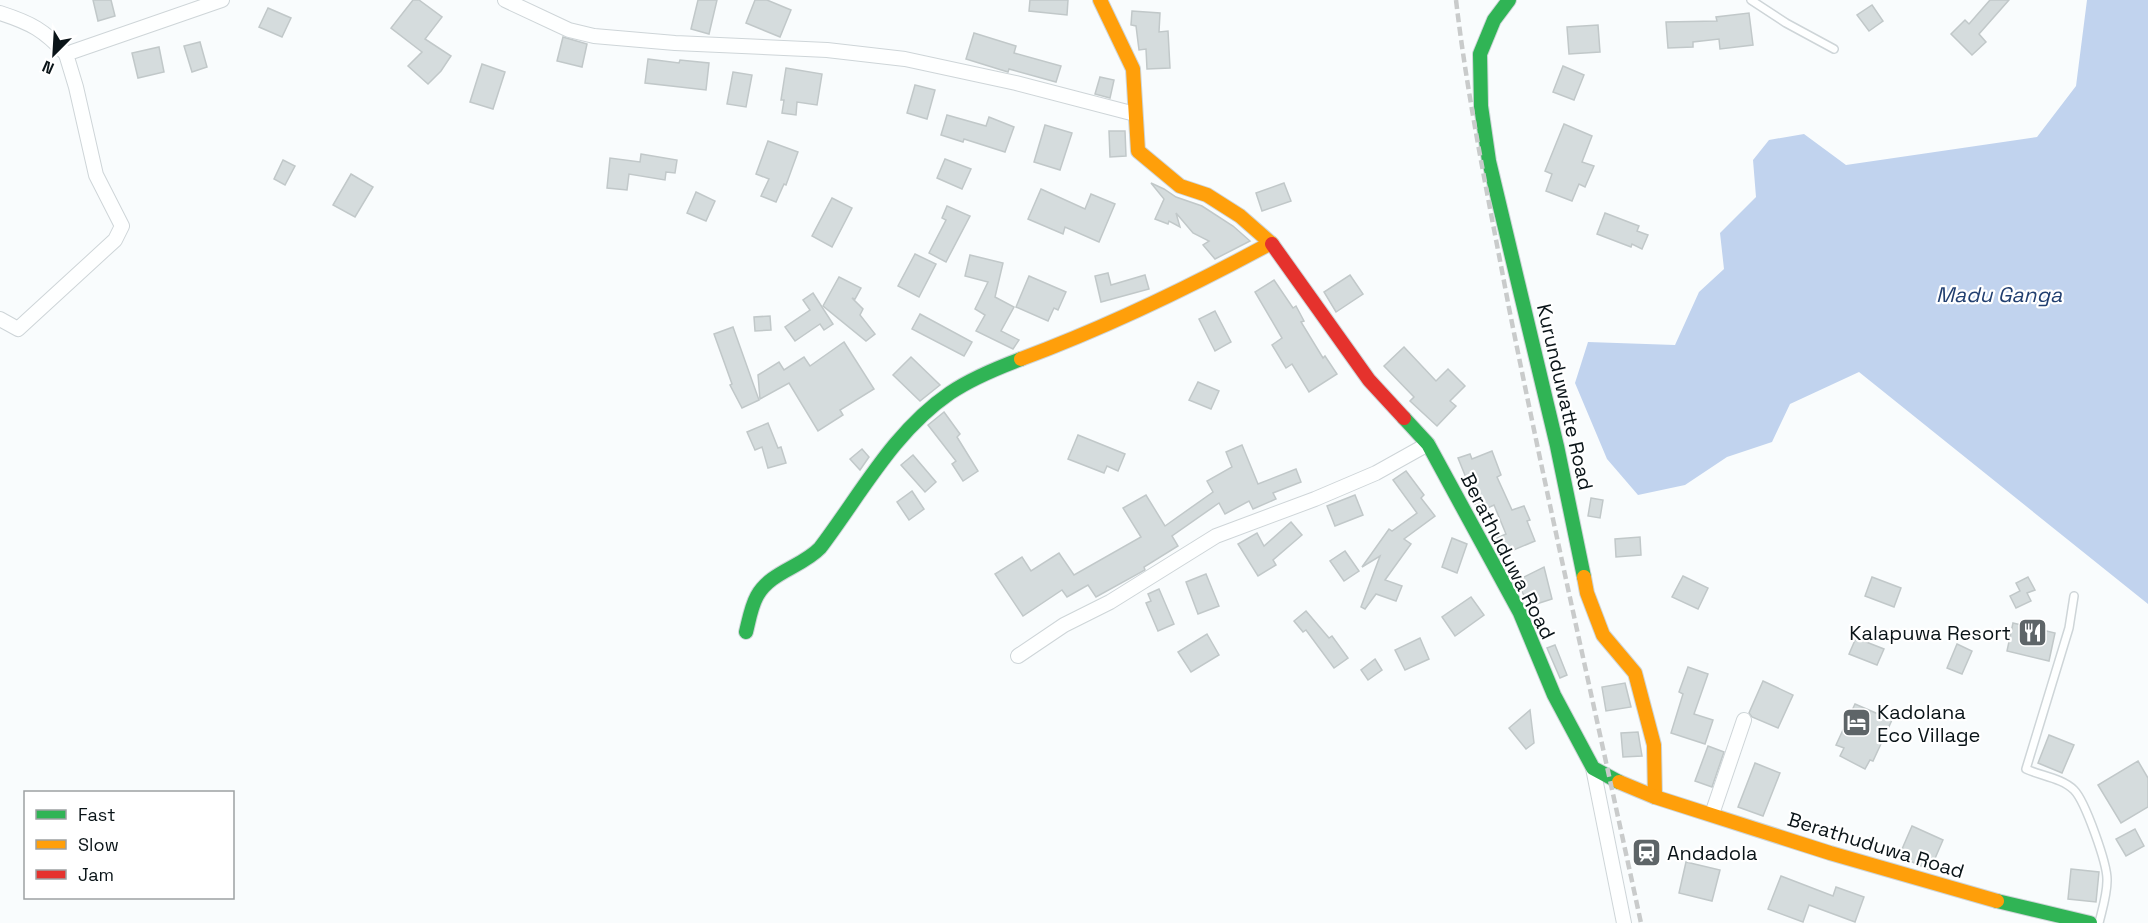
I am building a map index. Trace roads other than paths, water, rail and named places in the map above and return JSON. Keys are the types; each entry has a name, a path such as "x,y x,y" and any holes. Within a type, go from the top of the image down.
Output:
{"street":[{"path":"66,54 222,0"},
{"path":"505,0 526,5 569,30 594,36 675,43 827,50 905,59 1016,83 1136,114"},
{"name":"Berathuduwa Road","path":"1100,0 1133,69 1138,151 1180,186 1207,195 1240,216 1271,243 1369,380 1428,444 1520,613 1554,695 1593,768 1609,778 1655,797 1830,854 1966,893 2091,923"},
{"name":"Kurunduwatte Road","path":"1509,0 1494,20 1480,54 1481,106 1489,160 1557,446 1587,593 1604,635 1635,673 1654,745 1655,797"},
{"path":"0,13 28,22 50,37 66,54 96,175 122,226 116,240 18,329 0,319"},
{"path":"746,632 753,603 764,585 802,564 818,550 879,463 910,427 934,404 984,373 1071,340 1142,308 1209,277 1271,243"},
{"path":"1018,656 1064,625 1110,602 1216,536 1315,499 1376,473 1428,444"},
{"path":"1712,814 1744,720"},
{"path":"1593,768 1624,923"}],"lane":[{"path":"1751,0 1834,50"},
{"path":"2074,596 2069,628 2026,769 2058,780 2073,789 2085,807 2104,860 2108,880 2099,923"}],"water":[{"name":"Madu Ganga","path":"2087,0 2148,0 2148,604 1859,372 1790,404 1772,442 1727,457 1685,485 1638,495 1607,459 1575,383 1588,342 1675,345 1699,292 1724,269 1720,233 1756,197 1753,160 1769,140 1804,134 1846,165 2037,137 2076,86"}],"railway":[{"path":"1456,0 1473,116 1509,308 1641,923"}],"place":[{"name":"Kalapuwa Resort","path":"2032,633"},
{"name":"Kadolana Eco Village","path":"1856,723"},
{"name":"Andadola","path":"1646,853"}]}
